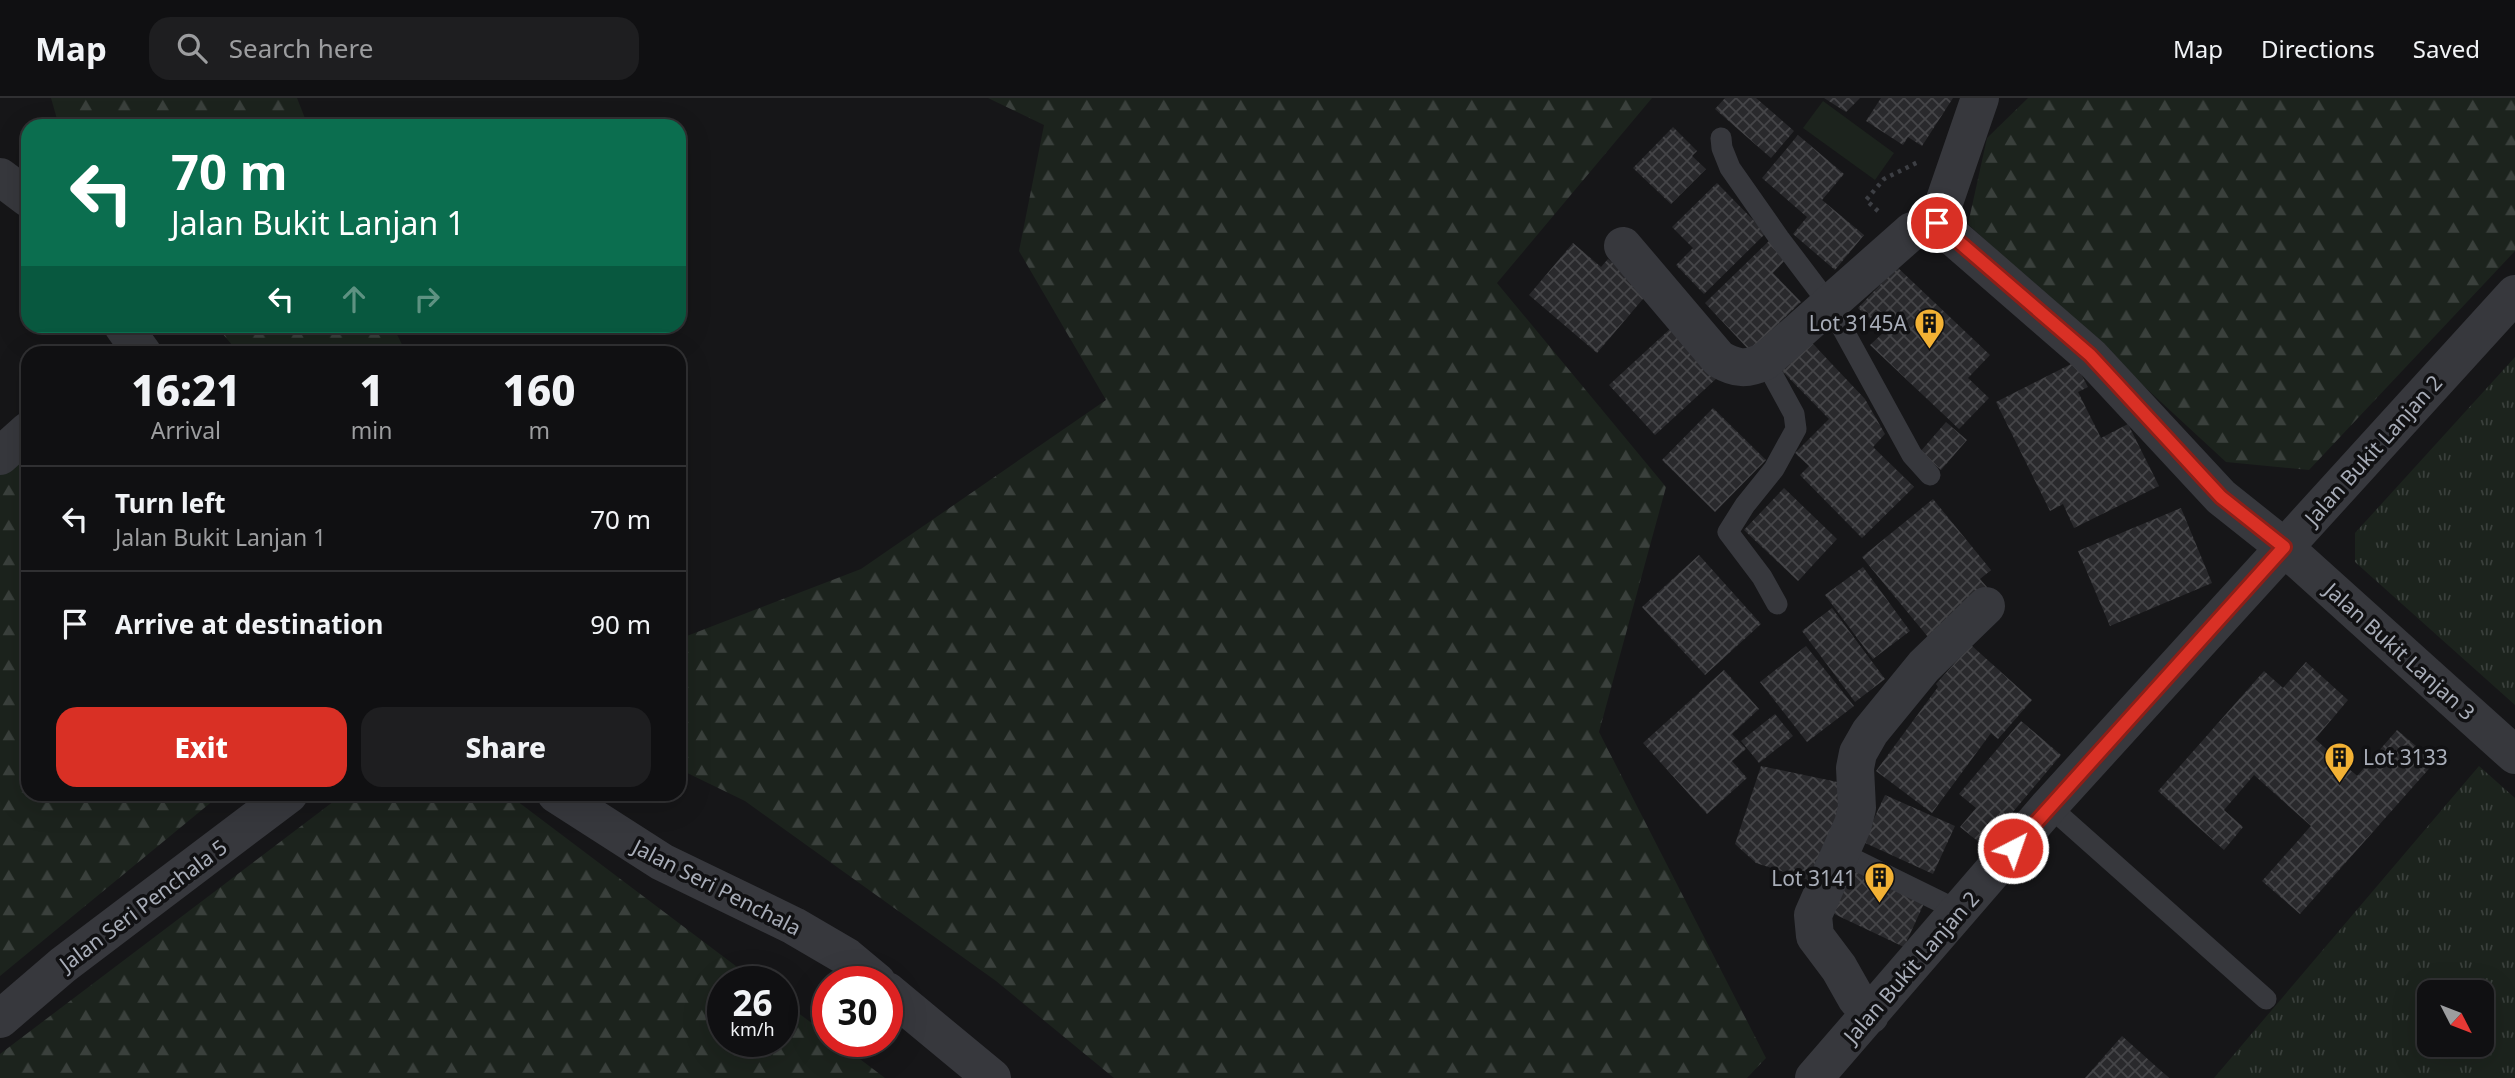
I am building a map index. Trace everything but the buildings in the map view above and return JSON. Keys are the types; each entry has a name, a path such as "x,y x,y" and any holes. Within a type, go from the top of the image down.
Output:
{"street":[{"path":"1623,246 1719,359 1739,368 1752,367 1765,361 1912,231 1937,223 1980,98"},
{"path":"0,177 21,193"},
{"name":"Jalan Bukit Lanjan 3","path":"1937,223 2090,355 2221,497 2284,547 2515,755"},
{"name":"Jalan Bukit Lanjan 2","path":"1814,1078 2049,806 2515,294"},
{"path":"0,456 21,437"},
{"path":"1870,1015 1815,936 1813,915 1853,824 1857,808 1855,768 1858,753 1870,732 1924,666 1986,606"},
{"name":"Jalan Seri Penchala 5","path":"0,1019 63,965 280,801"},
{"name":"Jalan Seri Penchala","path":"567,801 662,862 794,926 858,966"},
{"path":"903,1004 992,1078"}],"lane":[{"path":"1721,138 1730,168 1829,304 1912,455 1930,475"},
{"path":"1765,361 1790,404 1796,429 1774,469 1745,505 1728,532 1762,577 1777,604"},
{"path":"2049,806 2266,999"},
{"path":"1839,852 1959,911"}],"green space":[{"path":"51,98 297,98 305,119 57,119"},
{"path":"988,98 1652,98 1497,283 1666,487 1599,732 1766,1058 1747,1078 1114,1078 996,981 745,801 686,772 686,636 861,569 1106,400 1019,251 1044,125"},
{"path":"2028,98 2515,98 2515,251 2309,470 2226,462 1968,224 1987,138"},
{"path":"1823,101 1894,153 1875,180 1803,128"},
{"path":"222,333 396,333 403,346 233,346"},
{"path":"2515,357 2515,705 2355,562 2355,533"},
{"path":"21,450 21,801 213,801 0,976 0,469"},
{"path":"2479,766 2515,798 2515,1078 2214,1078"},
{"path":"334,801 517,801 736,966 707,966 707,1057 798,1057 798,1013 812,1023 812,1057 857,1057 885,1078 0,1078 0,1054"}],"place":[{"name":"Lot 3145A","path":"1930,350"},
{"name":"Lot 3133","path":"2340,784"},
{"name":"Lot 3141","path":"1879,905"}],"route":[{"path":"1937,223 2090,355 2221,497 2284,547 2013,848"}]}
